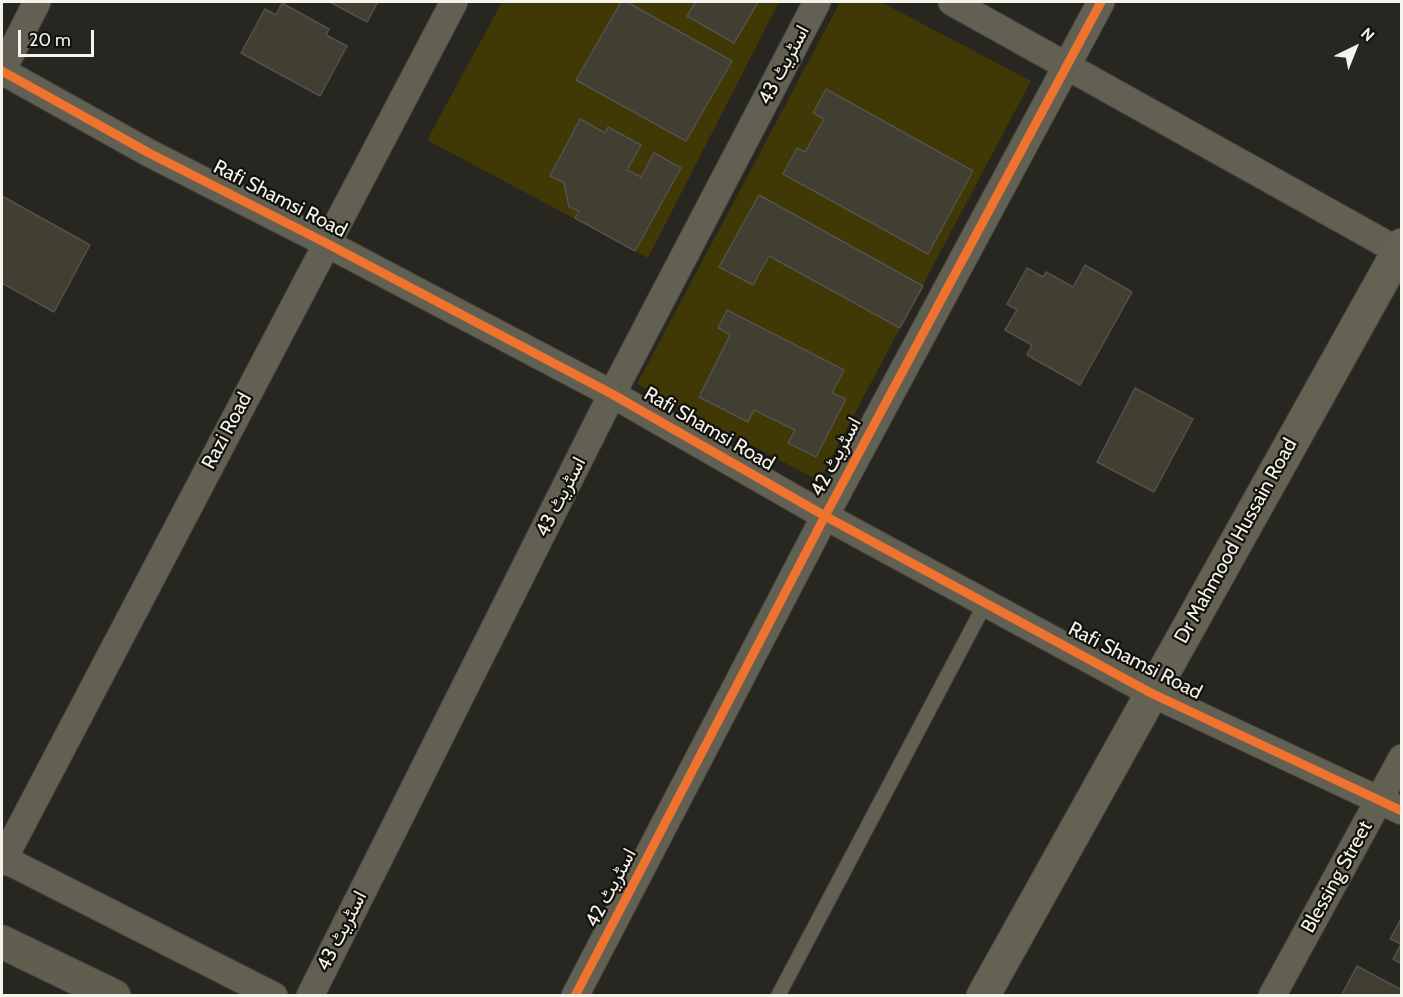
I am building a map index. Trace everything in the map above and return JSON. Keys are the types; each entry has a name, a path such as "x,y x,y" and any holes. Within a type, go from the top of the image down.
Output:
{"highway":[{"path":"2,942 114,996"}],"main road":[{"name":"Dr Mahmood Hussain Road","path":"983,996 1400,250"}],"street":[{"path":"2,71 38,2"},
{"name":"Razi Road","path":"2,860 454,2"},
{"name":"اسٹریٹ 43","path":"310,996 612,394 817,2"},
{"path":"952,2 1400,250"},
{"name":"اسٹریٹ 42","path":"575,996 825,516 1101,2"},
{"name":"Rafi Shamsi Road","path":"2,71 149,153 326,243 612,394 825,516 1151,693 1390,805"},
{"name":"Blessing Street","path":"1272,996 1390,805 1401,758"},
{"path":"2,860 274,996"}],"lane":[{"path":"778,996 986,602"}],"shaded area":[{"path":"502,2 779,2 648,258 427,140"},
{"path":"840,2 881,2 1031,81 819,481 637,384"}],"building":[{"path":"330,2 378,2 367,22"},
{"path":"621,2 627,2 732,61 686,141 576,80"},
{"path":"693,2 758,2 734,43 687,16 695,3"},
{"path":"282,3 329,29 326,35 347,46 320,96 241,53 265,9 276,15"},
{"path":"826,89 973,171 928,254 783,174 797,148 805,152 824,119 813,113"},
{"path":"580,119 605,133 608,127 641,145 627,170 641,177 654,153 681,168 635,251 575,218 579,211 569,207 564,183 550,176"},
{"path":"759,195 923,286 900,328 769,256 753,285 719,267"},
{"path":"2,196 90,245 54,312 2,283"},
{"path":"1085,265 1132,292 1080,385 1027,355 1032,345 1005,330 1017,310 1007,304 1027,268 1043,277 1046,272 1073,287"},
{"path":"727,310 844,370 832,393 846,399 816,457 788,443 795,430 754,410 748,422 699,397 730,335 718,328"},
{"path":"1135,388 1193,419 1154,492 1097,462"},
{"path":"1402,917 1402,964 1393,959 1401,944 1390,939"},
{"path":"1357,966 1402,990 1402,996 1341,996"}],"cycle path":[{"path":"575,996 825,516 1101,2"},
{"path":"2,71 149,153 326,243 612,394 825,516 1151,693 1402,811"}]}
